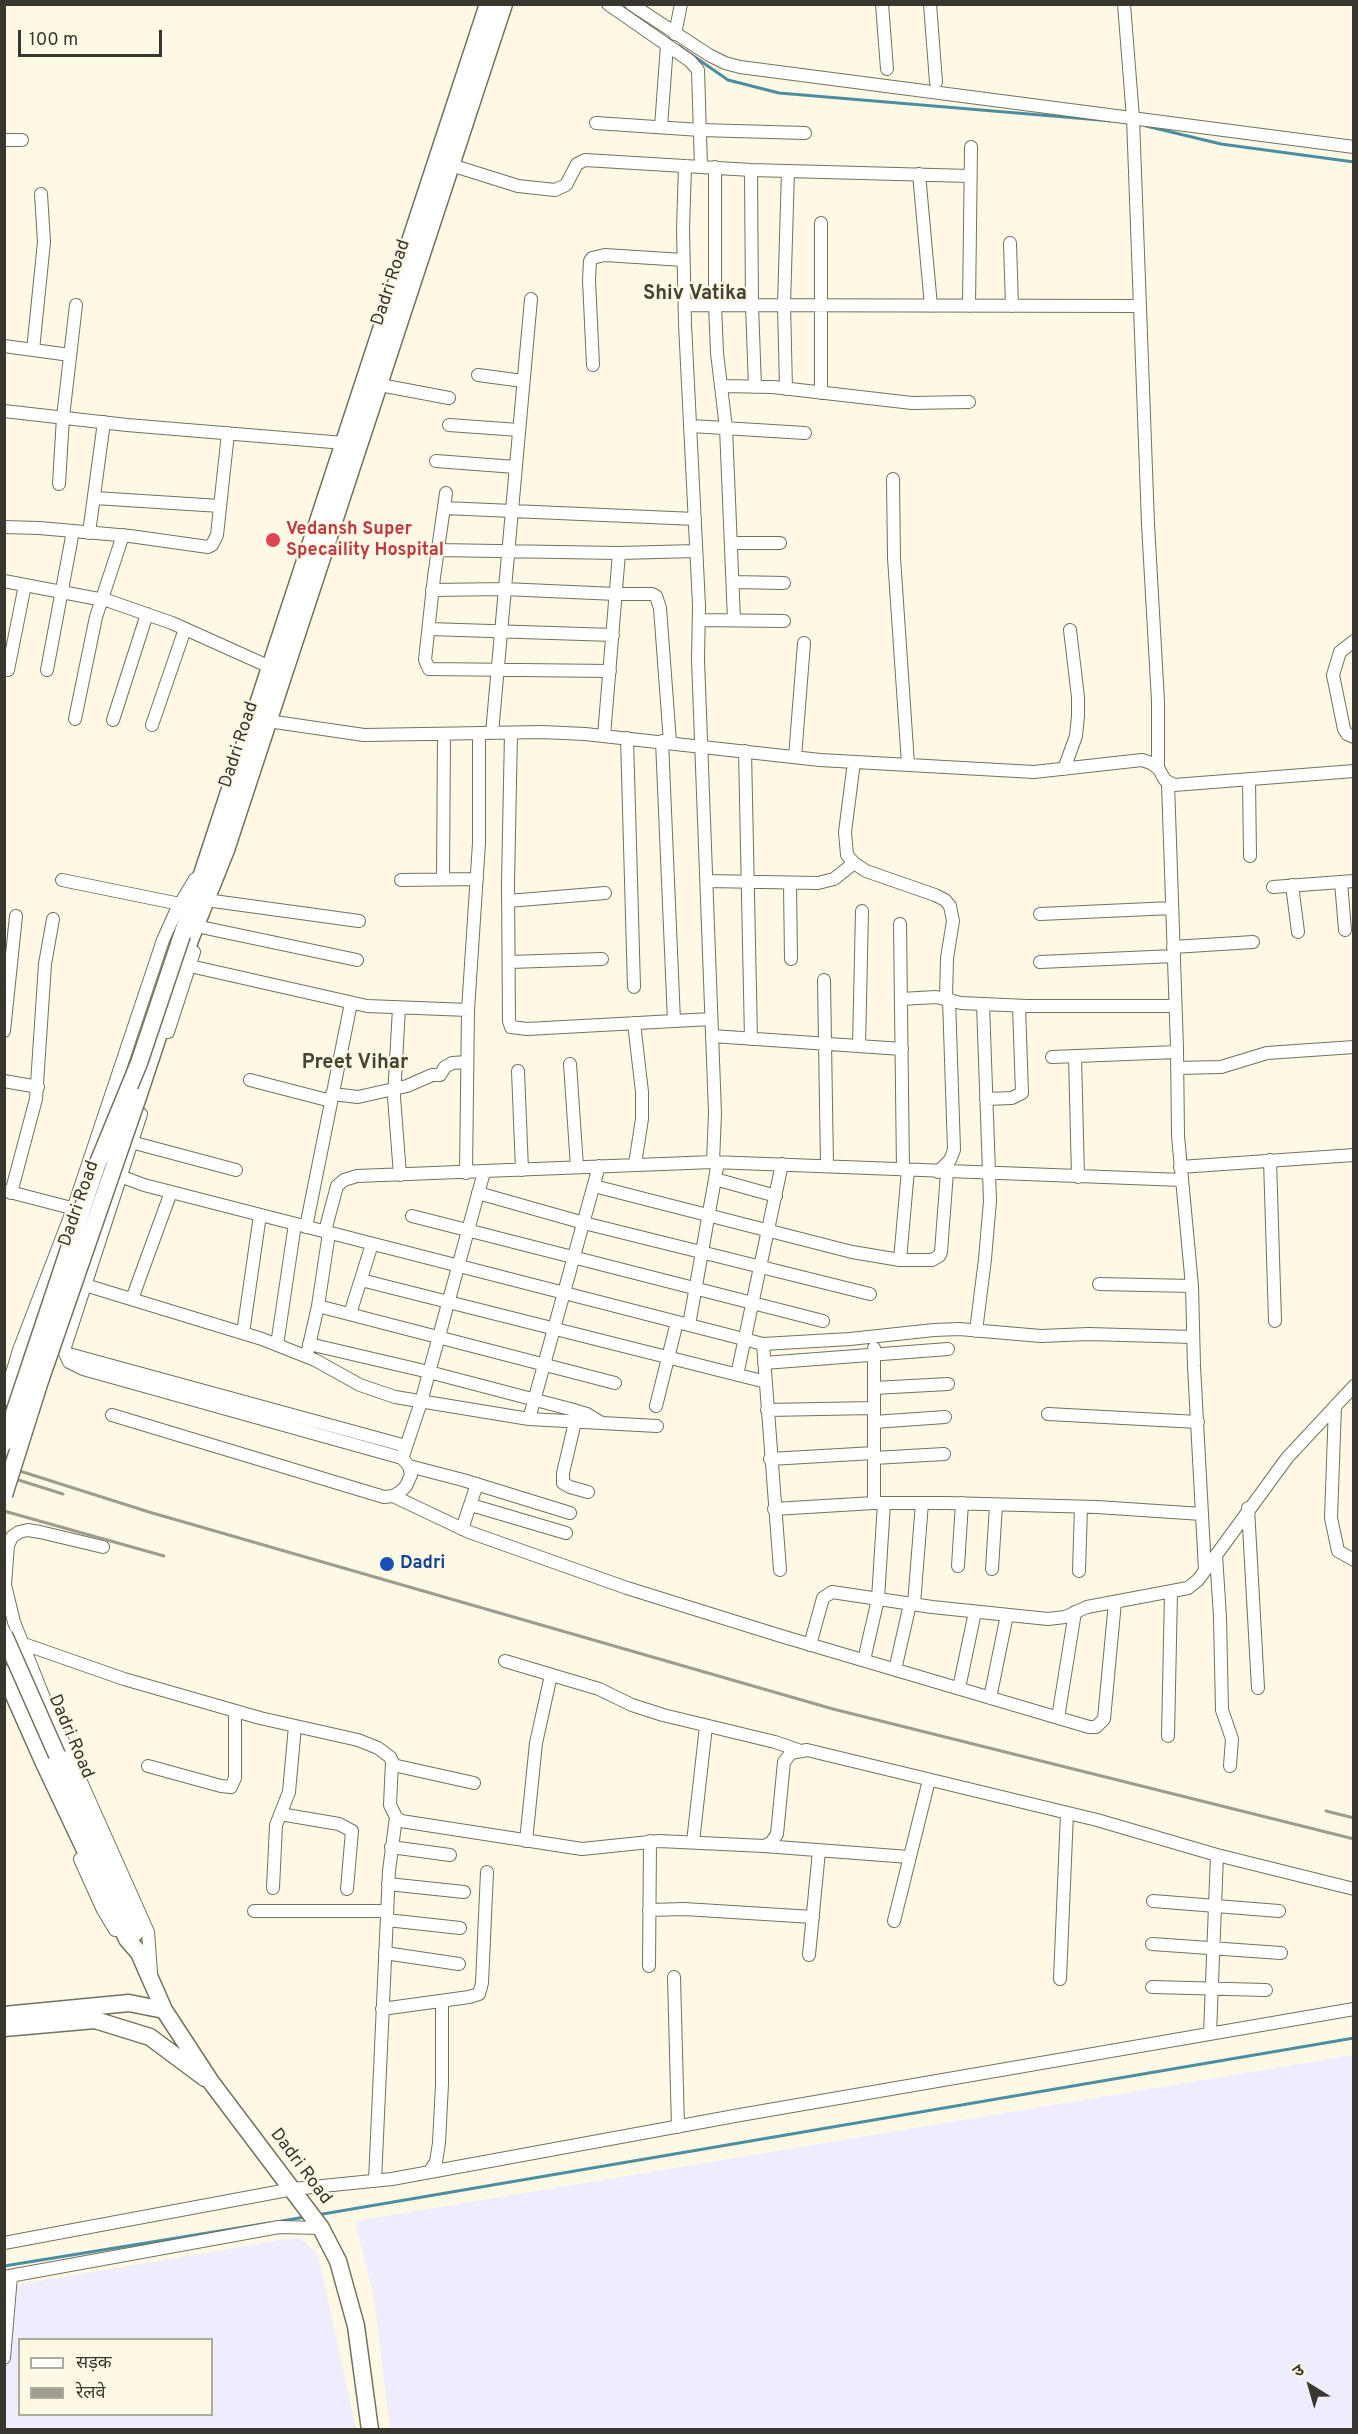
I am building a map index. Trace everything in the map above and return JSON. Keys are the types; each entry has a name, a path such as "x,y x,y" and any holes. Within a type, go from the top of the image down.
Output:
{"street":[{"name":"Dadri Road","path":"4,1494 193,930 206,860 488,4"},
{"name":"Dadri Road","path":"4,1443 97,1165 226,850 504,4"},
{"path":"608,4 690,61 698,70 701,167"},
{"path":"631,4 675,34 725,63 740,67 1133,122 1353,147"},
{"path":"675,34 681,4"},
{"path":"882,4 887,69"},
{"path":"930,4 936,82"},
{"path":"1124,4 1133,122 1153,639 1158,701 1158,768"},
{"path":"661,127 667,45"},
{"path":"596,123 700,130 805,133"},
{"path":"4,140 22,140"},
{"path":"969,306 971,147"},
{"path":"451,165 518,186 555,190 566,185 573,169 585,160 751,170 970,176"},
{"path":"656,1406 668,1358 695,1288 715,1179 715,1113 698,660 699,620 683,260 685,166"},
{"path":"715,168 717,353 726,428 734,620"},
{"path":"751,170 755,387"},
{"path":"786,388 784,305 788,171"},
{"path":"919,174 931,306"},
{"path":"33,350 44,242 41,194"},
{"path":"821,224 821,393"},
{"path":"1010,243 1012,306"},
{"path":"593,364 589,280 592,258 604,255 683,260"},
{"path":"466,1173 468,1010 486,733 497,671 531,299"},
{"path":"59,484 63,417 76,305"},
{"path":"685,305 1140,306"},
{"path":"4,346 70,355"},
{"path":"478,375 523,381"},
{"path":"380,385 449,398"},
{"path":"722,386 786,388 912,403 969,402"},
{"path":"4,411 344,443"},
{"path":"89,533 104,422"},
{"path":"449,425 519,430"},
{"path":"691,426 805,433"},
{"path":"4,527 123,535 208,547 215,541 228,433"},
{"path":"436,461 515,467"},
{"path":"893,479 894,558 908,764"},
{"path":"446,493 425,660 429,669 610,671"},
{"path":"94,498 220,506"},
{"path":"444,508 695,519"},
{"path":"46,670 72,531"},
{"path":"75,718 101,599 123,535"},
{"path":"731,543 780,543"},
{"path":"438,550 619,553 696,551"},
{"path":"604,736 619,553"},
{"path":"4,581 101,599 185,629 270,667"},
{"path":"733,582 784,583"},
{"path":"8,670 25,585"},
{"path":"432,590 504,589 652,594 658,600 666,742 674,1021"},
{"path":"113,720 147,614"},
{"path":"699,620 784,621"},
{"path":"152,725 185,629"},
{"path":"429,629 613,635"},
{"path":"1064,769 1076,736 1078,717 1078,697 1070,630"},
{"path":"1353,641 1340,652 1333,675 1344,729 1353,737"},
{"path":"795,757 804,643"},
{"path":"268,722 364,735 542,732 604,736 795,757 1034,772 1134,760 1151,763 1158,768 1168,783 1181,1173 1192,1286 1205,1570"},
{"path":"511,733 508,962 509,1021 512,1027 527,1029 711,1019"},
{"path":"444,734 444,879"},
{"path":"627,738 634,987"},
{"path":"745,751 751,1039"},
{"path":"594,1186 852,1252 900,1260 932,1260 939,1256 943,1239 942,1172 954,1150 947,998 947,958 953,921 950,906 935,895 866,871 847,855 844,832 855,762"},
{"path":"1168,783 1179,785 1353,771"},
{"path":"1249,779 1250,856"},
{"path":"4,1400 19,1350 73,1209 163,940 180,904 206,860"},
{"path":"707,881 790,885 827,881 842,874 854,863"},
{"path":"400,880 477,879"},
{"path":"62,880 180,904"},
{"path":"1273,887 1347,881 1345,930"},
{"path":"790,885 791,960"},
{"path":"1292,885 1298,932"},
{"path":"508,901 605,893"},
{"path":"206,900 359,921"},
{"path":"1040,914 1172,908"},
{"path":"860,1046 862,911"},
{"path":"4,1031 9,937 16,916"},
{"path":"53,919 44,975 38,1087 22,1157 8,1192 106,1218"},
{"path":"900,924 905,1170 900,1260"},
{"path":"357,960 193,930 190,966 106,1218 65,1353 69,1362 83,1369 406,1457 477,1484 570,1514"},
{"path":"1040,962 1173,952 1253,942"},
{"path":"508,962 602,959"},
{"path":"190,966 367,1006 468,1010"},
{"path":"824,980 827,1166"},
{"path":"901,999 947,998 983,1004 1019,1006 1175,1006"},
{"path":"277,1345 300,1226 332,1097 351,1003"},
{"path":"976,1331 986,1259 990,1174 983,1004"},
{"path":"986,1099 1012,1098 1022,1093 1019,1006"},
{"path":"399,1008 394,1088 400,1175"},
{"path":"634,1023 642,1092 642,1119 635,1164"},
{"path":"712,1036 902,1049"},
{"path":"1177,1068 1221,1067 1267,1053 1353,1047"},
{"path":"1052,1057 1177,1052"},
{"path":"1075,1056 1078,1177"},
{"path":"250,1080 332,1097 358,1096 422,1081 432,1075 440,1075 445,1067 452,1063 467,1062"},
{"path":"570,1064 577,1167"},
{"path":"518,1071 522,1170"},
{"path":"4,1080 38,1087"},
{"path":"131,1142 236,1170"},
{"path":"308,1350 318,1306 334,1191 344,1179 357,1176 715,1162 1078,1177 1181,1173 1270,1160 1353,1155"},
{"path":"1270,1160 1275,1321"},
{"path":"737,1375 782,1164"},
{"path":"529,1419 599,1166"},
{"path":"112,1415 384,1497 393,1496 406,1486 411,1475 406,1457 484,1172"},
{"path":"120,1176 300,1226 763,1344 934,1330 1041,1336 1193,1337"},
{"path":"715,1179 776,1196"},
{"path":"132,1299 171,1192"},
{"path":"478,1193 584,1223 870,1294"},
{"path":"243,1333 260,1215"},
{"path":"412,1216 823,1321"},
{"path":"350,1314 372,1244"},
{"path":"361,1280 449,1300 554,1330 766,1382"},
{"path":"1099,1284 1192,1286"},
{"path":"85,1285 277,1345 429,1372 587,1414 604,1424"},
{"path":"318,1306 615,1383"},
{"path":"864,1660 878,1599 879,1503 874,1455 874,1336"},
{"path":"763,1344 780,1570"},
{"path":"764,1362 948,1349"},
{"path":"308,1350 373,1391 421,1402 529,1419 657,1426"},
{"path":"874,1388 948,1384"},
{"path":"810,1645 823,1598 827,1594 836,1592 1007,1616 1058,1618 1087,1607 1188,1588 1205,1570 1248,1508 1287,1458 1353,1386"},
{"path":"1335,1406 1332,1527 1338,1551 1353,1560"},
{"path":"767,1410 874,1408"},
{"path":"1048,1414 1198,1422"},
{"path":"874,1422 945,1417"},
{"path":"575,1422 563,1473 563,1483 588,1492"},
{"path":"770,1459 944,1454"},
{"path":"462,1529 477,1484"},
{"path":"393,1496 462,1529 627,1588 810,1645 1089,1727 1096,1727 1104,1719 1115,1602"},
{"path":"774,1509 879,1503 962,1503 1203,1514"},
{"path":"896,1670 912,1604 922,1503"},
{"path":"958,1566 962,1503"},
{"path":"992,1569 996,1504"},
{"path":"471,1505 566,1533"},
{"path":"1079,1571 1081,1507"},
{"path":"1248,1508 1258,1689"},
{"path":"103,1547 28,1530 19,1532 12,1537 8,1545 5,1585 8,1604 21,1643 148,1932 145,1966"},
{"path":"1216,1555 1220,1593 1222,1710 1232,1739 1230,1766"},
{"path":"1168,1736 1171,1592"},
{"path":"959,1688 975,1612"},
{"path":"1058,1718 1075,1612"},
{"path":"990,1698 1007,1616"},
{"name":"Dadri Road","path":"4,1635 77,1804 111,1869 145,1966 164,2010 211,2082 318,2223 338,2261 356,2326 370,2430"},
{"path":"21,1643 124,1679 235,1711 358,1740 384,1752 390,1756 393,1765 390,1805 396,1817 401,1821 582,1849 650,1841 693,1842 909,1857"},
{"path":"505,1661 598,1689 643,1708 706,1726 775,1742 798,1750 807,1750 1097,1820 1217,1855 1353,1888"},
{"name":"Dadri Road","path":"4,1673 127,1939 145,1966"},
{"path":"526,1840 536,1743 551,1675"},
{"path":"4,1686 103,1910 115,1929 145,1966"},
{"path":"148,1766 231,1787 235,1778 235,1711"},
{"path":"273,1888 276,1825 289,1792 295,1726"},
{"path":"693,1842 706,1726"},
{"path":"764,1846 771,1843 777,1834 784,1762 791,1753 798,1750"},
{"path":"393,1765 474,1783"},
{"path":"894,1921 929,1780"},
{"path":"1060,1979 1067,1813"},
{"path":"280,1814 339,1824 352,1831 347,1889"},
{"path":"375,2181 388,1884 396,1817"},
{"path":"649,1966 650,1841"},
{"path":"391,1847 450,1855"},
{"path":"810,1955 819,1851"},
{"path":"1210,2034 1217,1855"},
{"path":"382,2009 475,1996 481,1991 487,1872"},
{"path":"388,1884 464,1892"},
{"path":"1153,1901 1280,1911"},
{"path":"649,1910 684,1909 813,1917"},
{"path":"254,1911 387,1915 459,1928"},
{"path":"1152,1944 1281,1953"},
{"path":"385,1953 459,1964"},
{"path":"674,1977 678,2127"},
{"path":"1152,1987 1266,1990"},
{"path":"430,2171 436,2162 440,2143 442,2001"},
{"path":"4,2015 129,2003 164,2010"},
{"path":"4,2243 294,2192 375,2181 1353,2009"},
{"path":"4,2028 95,2020 150,2037 211,2082"},
{"path":"4,2358 8,2276 279,2227 318,2223"}],"shaded area":[{"path":"1353,2055 1353,2429 390,2429 374,2298 355,2221"},
{"path":"298,2237 318,2254 356,2429 5,2430 5,2287"}],"waterway":[{"path":"679,46 728,80 779,93 1112,121"},
{"path":"1146,126 1221,144 1354,162"},
{"path":"317,2215 1354,2038"},
{"path":"276,2222 305,2217"},
{"path":"4,2266 269,2223"}],"railway":[{"path":"4,1466 149,1512 833,1709 1354,1839"},
{"path":"12,1478 63,1494"},
{"path":"4,1511 164,1556"},
{"path":"1326,1811 1354,1818"}],"place":[{"name":"Vedansh Super Specaility Hospital","path":"273,540"},
{"name":"Dadri","path":"387,1564"}],"district":[{"name":"Shiv Vatika","path":"695,295"},
{"name":"Preet Vihar","path":"355,1064"}]}
